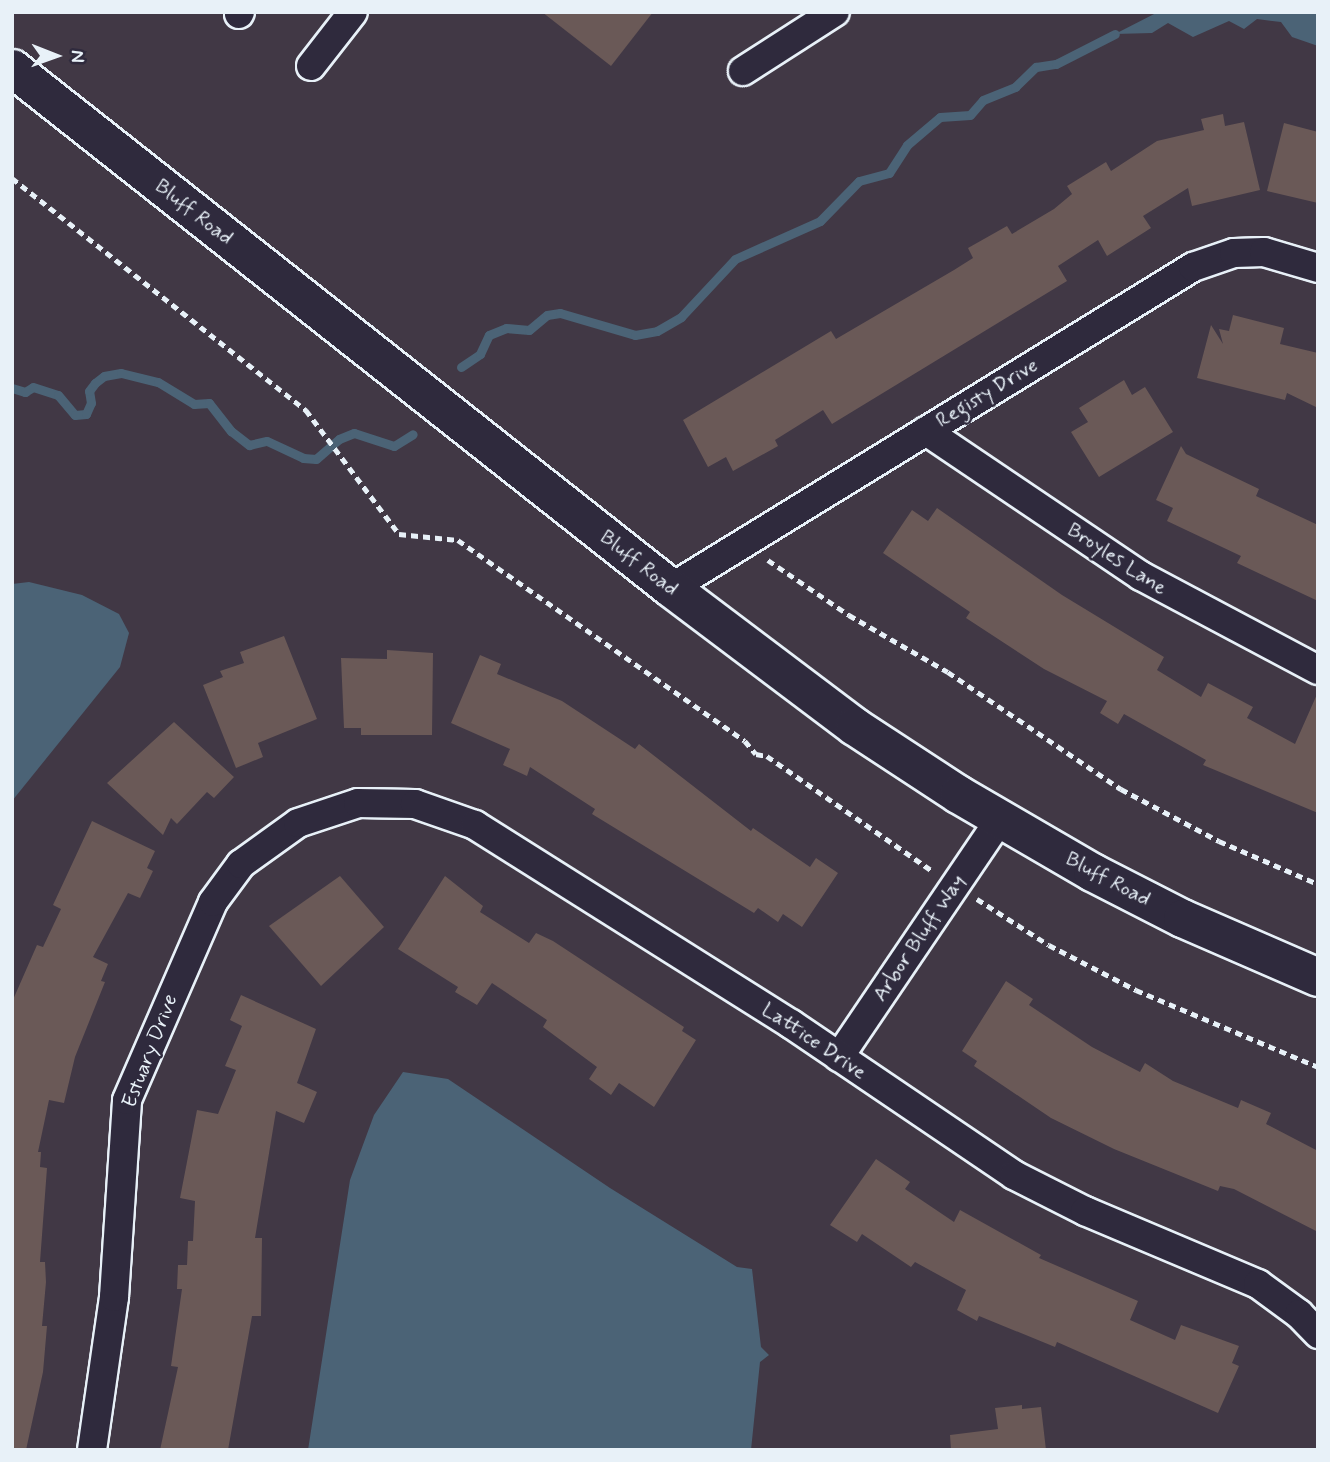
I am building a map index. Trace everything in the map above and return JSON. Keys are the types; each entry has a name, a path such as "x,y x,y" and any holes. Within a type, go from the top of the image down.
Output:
{"main road":[{"name":"Bluff Road","path":"12,68 671,588 854,726 1000,819 1162,908 1318,977"}],"street":[{"path":"311,66 353,12"},
{"path":"743,71 835,12"},
{"name":"Registy Drive","path":"671,588 1211,259 1264,252 1318,268"},
{"name":"Broyles Lane","path":"926,431 1140,576 1318,670"},
{"name":"Lattice Drive","path":"298,823 358,803 415,804 475,825 839,1057 1014,1175 1085,1211 1258,1284 1299,1314 1318,1334"},
{"name":"Arbor Bluff Way","path":"839,1057 1000,819"},
{"name":"Estuary Drive","path":"92,1450 114,1297 127,1100 213,902 241,864 298,823"}],"path":[{"path":"12,178 288,395 319,430 348,473 399,534 458,540 745,741 756,754 767,756 955,886 1049,945 1115,980 1318,1067"},
{"path":"740,545 948,673 1121,789 1219,841 1318,884"}],"water":[{"path":"1158,12 1318,12 1318,46 1292,37 1281,22 1257,19 1244,29 1229,21 1193,37 1168,23 1152,33 1115,34"},
{"path":"29,582 82,595 119,614 129,633 120,667 12,801 12,584"},
{"path":"403,1072 448,1079 610,1188 737,1267 752,1269 761,1347 769,1355 760,1362 751,1450 308,1450 350,1180 374,1115"}],"building":[{"path":"542,12 653,12 611,66"},
{"path":"1223,114 1225,126 1244,122 1260,190 1192,206 1188,188 1143,216 1151,228 1107,256 1098,240 1058,266 1067,281 832,424 823,410 775,440 778,446 733,471 726,457 708,467 683,420 831,331 836,339 954,270 973,258 968,248 1007,226 1012,234 1054,209 1072,194 1067,186 1106,162 1111,171 1157,141 1204,130 1201,119"},
{"path":"1284,123 1318,132 1318,203 1267,191"},
{"path":"1233,315 1284,328 1280,344 1318,353 1318,408 1287,393 1285,400 1197,378 1211,325 1223,344 1219,329 1229,331"},
{"path":"1124,380 1132,395 1145,387 1173,432 1099,477 1071,432 1088,422 1079,408"},
{"path":"1181,446 1186,454 1259,489 1256,496 1318,525 1318,601 1237,563 1241,556 1167,521 1173,508 1156,500"},
{"path":"937,508 1062,595 1164,657 1157,670 1201,697 1208,683 1253,707 1247,718 1295,744 1318,692 1318,813 1203,765 1206,760 1124,714 1118,724 1100,713 1107,701 1044,669 966,618 970,612 883,553 912,510 928,521"},
{"path":"284,636 317,719 258,743 263,757 236,768 203,685 223,677 220,671 244,663 240,652"},
{"path":"387,650 433,653 432,735 361,735 361,728 344,728 341,658 387,659"},
{"path":"480,655 501,664 497,674 562,701 635,749 639,744 751,831 753,828 810,867 816,858 838,873 802,927 783,914 778,922 758,908 754,913 592,814 595,809 530,767 527,776 503,765 510,749 451,723"},
{"path":"174,722 234,777 214,798 207,792 177,824 171,818 163,835 107,783"},
{"path":"92,821 155,851 147,868 153,871 140,898 128,893 93,957 108,964 101,981 105,982 75,1057 64,1103 49,1100 38,1152 41,1152 40,1167 47,1168 40,1262 45,1262 46,1282 42,1326 47,1326 43,1372 26,1450 12,1450 12,1002 37,945 43,947 61,909 53,905"},
{"path":"340,876 384,927 321,986 269,926"},
{"path":"445,876 483,906 480,912 529,943 536,933 553,941 684,1027 682,1031 696,1040 654,1107 619,1083 611,1095 589,1079 597,1067 543,1027 547,1020 492,983 477,1005 455,992 458,987 398,949"},
{"path":"1006,981 1033,999 1029,1005 1092,1047 1140,1072 1145,1063 1173,1081 1238,1108 1241,1100 1271,1113 1266,1124 1318,1151 1318,1232 1234,1189 1220,1186 1218,1191 1114,1149 1051,1118 974,1066 977,1061 962,1051"},
{"path":"241,995 316,1029 297,1083 317,1092 304,1123 276,1111 255,1238 262,1238 261,1316 252,1316 228,1450 160,1450 178,1367 171,1366 182,1289 177,1289 178,1265 187,1265 188,1241 193,1241 195,1201 180,1198 197,1110 218,1114 236,1070 225,1066 242,1026 230,1020"},
{"path":"876,1159 910,1182 905,1189 954,1222 960,1210 1041,1255 1039,1258 1138,1301 1130,1320 1175,1340 1181,1325 1239,1346 1232,1363 1239,1366 1218,1413 1057,1342 1055,1347 979,1316 977,1321 957,1310 966,1290 915,1262 911,1267 862,1234 857,1242 830,1225"},
{"path":"1022,1405 1022,1409 1041,1407 1046,1450 951,1450 950,1435 998,1429 995,1408"}],"waterway":[{"path":"461,367 480,354 489,335 506,328 529,330 547,315 560,313 635,335 657,331 681,317 735,259 820,221 859,181 889,173 907,145 940,117 970,115 983,100 1015,87 1036,67 1056,64 1115,34"},
{"path":"12,388 25,392 33,387 58,395 75,415 86,414 91,403 89,391 95,383 104,376 121,373 158,382 194,404 209,403 231,431 249,445 267,441 303,458 316,459 339,439 354,433 394,446 413,434"}]}
